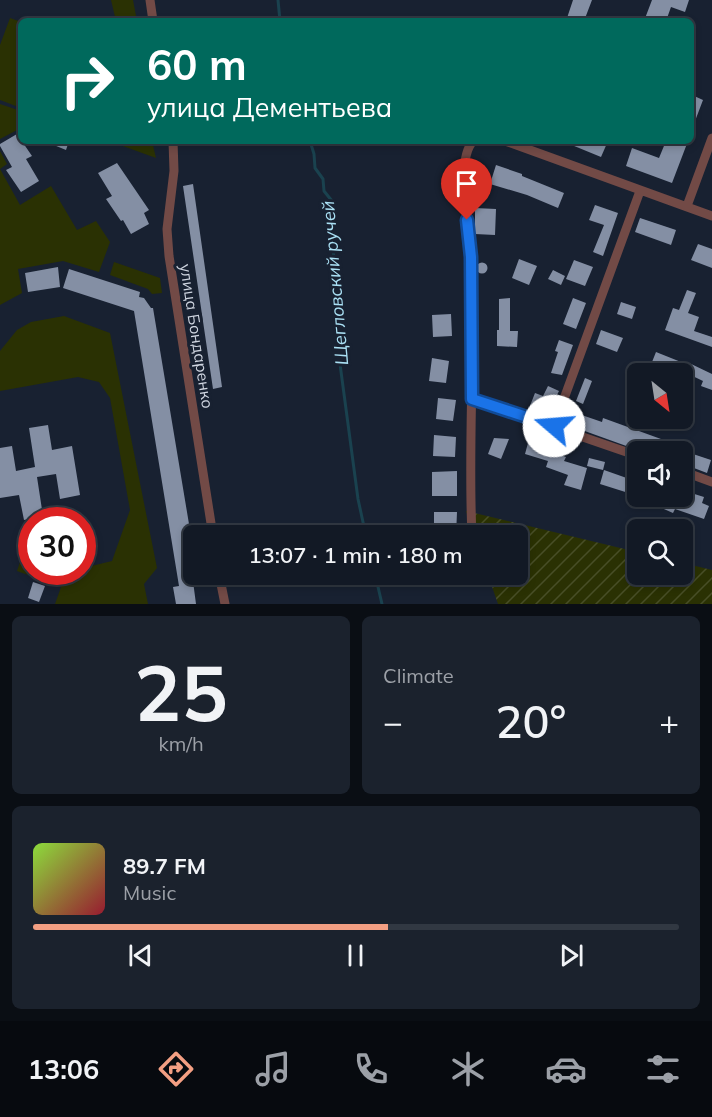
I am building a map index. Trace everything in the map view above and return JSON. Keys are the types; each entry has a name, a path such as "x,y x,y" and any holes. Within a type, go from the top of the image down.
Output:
{"street":[{"path":"150,0 153,18"},
{"path":"687,206 712,138"},
{"name":"улица Бондаренко","path":"173,144 174,171 167,229 169,256 211,525"},
{"path":"470,144 467,147 464,165 471,257 472,525"},
{"path":"513,144 712,216"},
{"path":"554,426 640,190"},
{"path":"472,399 627,452"},
{"path":"693,475 712,482"},
{"path":"221,585 225,604"}],"green space":[{"path":"111,0 133,0 136,18 115,18"},
{"path":"10,18 18,21 18,107 0,100 0,45"},
{"path":"0,104 18,110 18,130 0,139"},
{"path":"117,144 153,144 156,158"},
{"path":"0,151 7,164 0,169"},
{"path":"0,169 20,205 51,186 77,230 96,221 110,242 99,272 63,261 18,269 22,293 0,305"},
{"path":"114,262 160,278 162,293 152,294 148,289 110,275"},
{"path":"64,316 110,333 157,568 144,584 148,604 55,604 61,587 56,585 96,585 96,565 112,561 130,510 110,398 99,382 78,377 0,391 0,351 17,330 31,322"},
{"path":"466,511 524,525 471,525"},
{"path":"528,526 627,550 627,585 693,585 693,565 712,570 712,604 498,604 491,585 528,585"}],"building":[{"path":"573,0 592,0 585,18 567,18"},
{"path":"652,0 689,0 685,12 671,7 667,18 645,18"},
{"path":"694,96 703,100 694,124"},
{"path":"17,134 18,144 24,144 32,156 26,159 39,181 21,192 6,170 12,167 0,144"},
{"path":"51,144 68,144 66,150"},
{"path":"569,144 607,144 601,157"},
{"path":"665,144 687,144 672,183 626,166 632,148 659,158"},
{"path":"117,163 149,210 144,213 149,224 131,234 106,199 112,196 98,173"},
{"path":"496,165 564,193 558,208 527,195 490,184"},
{"path":"193,184 222,387 213,389 183,186"},
{"path":"595,205 618,213 603,256 593,252 604,225 589,220"},
{"path":"475,208 496,209 495,235 475,234"},
{"path":"640,218 676,230 671,245 635,232"},
{"path":"698,244 712,249 712,268 691,260"},
{"path":"519,259 537,266 529,285 512,278"},
{"path":"574,260 593,267 585,286 566,279"},
{"path":"482,263 486,264 486,272 482,273 478,272 477,268 478,264"},
{"path":"58,267 60,287 28,292 25,273"},
{"path":"69,269 140,292 139,297 144,298 153,308 189,525 183,525 183,585 194,585 196,604 176,604 173,587 179,586 134,311 63,288"},
{"path":"553,270 565,276 561,285 548,279"},
{"path":"687,290 696,293 688,313 699,317 694,331 712,337 712,347 665,330 673,308 679,310"},
{"path":"510,298 510,331 518,331 517,347 497,346 499,299"},
{"path":"573,298 586,303 576,329 563,324"},
{"path":"621,302 636,307 632,319 617,314"},
{"path":"451,314 452,336 433,337 432,315"},
{"path":"601,330 623,338 617,352 596,344"},
{"path":"559,340 573,345 562,375 551,373 558,352 555,351"},
{"path":"656,352 684,363 655,363 652,362"},
{"path":"432,358 449,361 446,383 429,381"},
{"path":"693,365 712,374 712,390 701,386 703,381 693,376"},
{"path":"585,378 592,381 583,404 576,401"},
{"path":"548,386 559,391 555,399 553,398 546,417 528,411 535,393 543,396"},
{"path":"438,398 456,400 453,421 436,419"},
{"path":"573,412 602,422 603,418 627,427 627,429 633,429 665,441 627,441 627,446 568,425"},
{"path":"48,425 52,450 72,446 80,495 60,499 56,474 37,477 42,507 21,507 19,495 0,498 0,448 12,446 16,471 35,467 29,428"},
{"path":"434,435 456,437 455,457 433,456"},
{"path":"494,438 509,439 501,459 488,454"},
{"path":"528,443 566,457 564,461 587,468 581,490 564,485 568,475 546,467 548,461 525,454"},
{"path":"693,454 711,460 707,473 693,468"},
{"path":"589,458 605,462 603,470 587,466"},
{"path":"604,470 627,478 627,493 600,484"},
{"path":"457,471 457,496 432,496 432,472"},
{"path":"693,494 704,497 702,503 709,506 704,519 675,509 673,513 659,507 693,507"},
{"path":"434,512 457,512 456,525 434,525"},
{"path":"32,585 45,586 39,602 28,598"}],"waterway":[{"name":"Щегловский ручей","path":"278,0 280,18"},
{"name":"Щегловский ручей","path":"311,144 315,168 323,179 324,191 332,201 336,334 358,499 364,525"},
{"name":"Щегловский ручей","path":"378,585 382,604"}],"route":[{"path":"467,220 471,257 472,399 554,426"}]}
